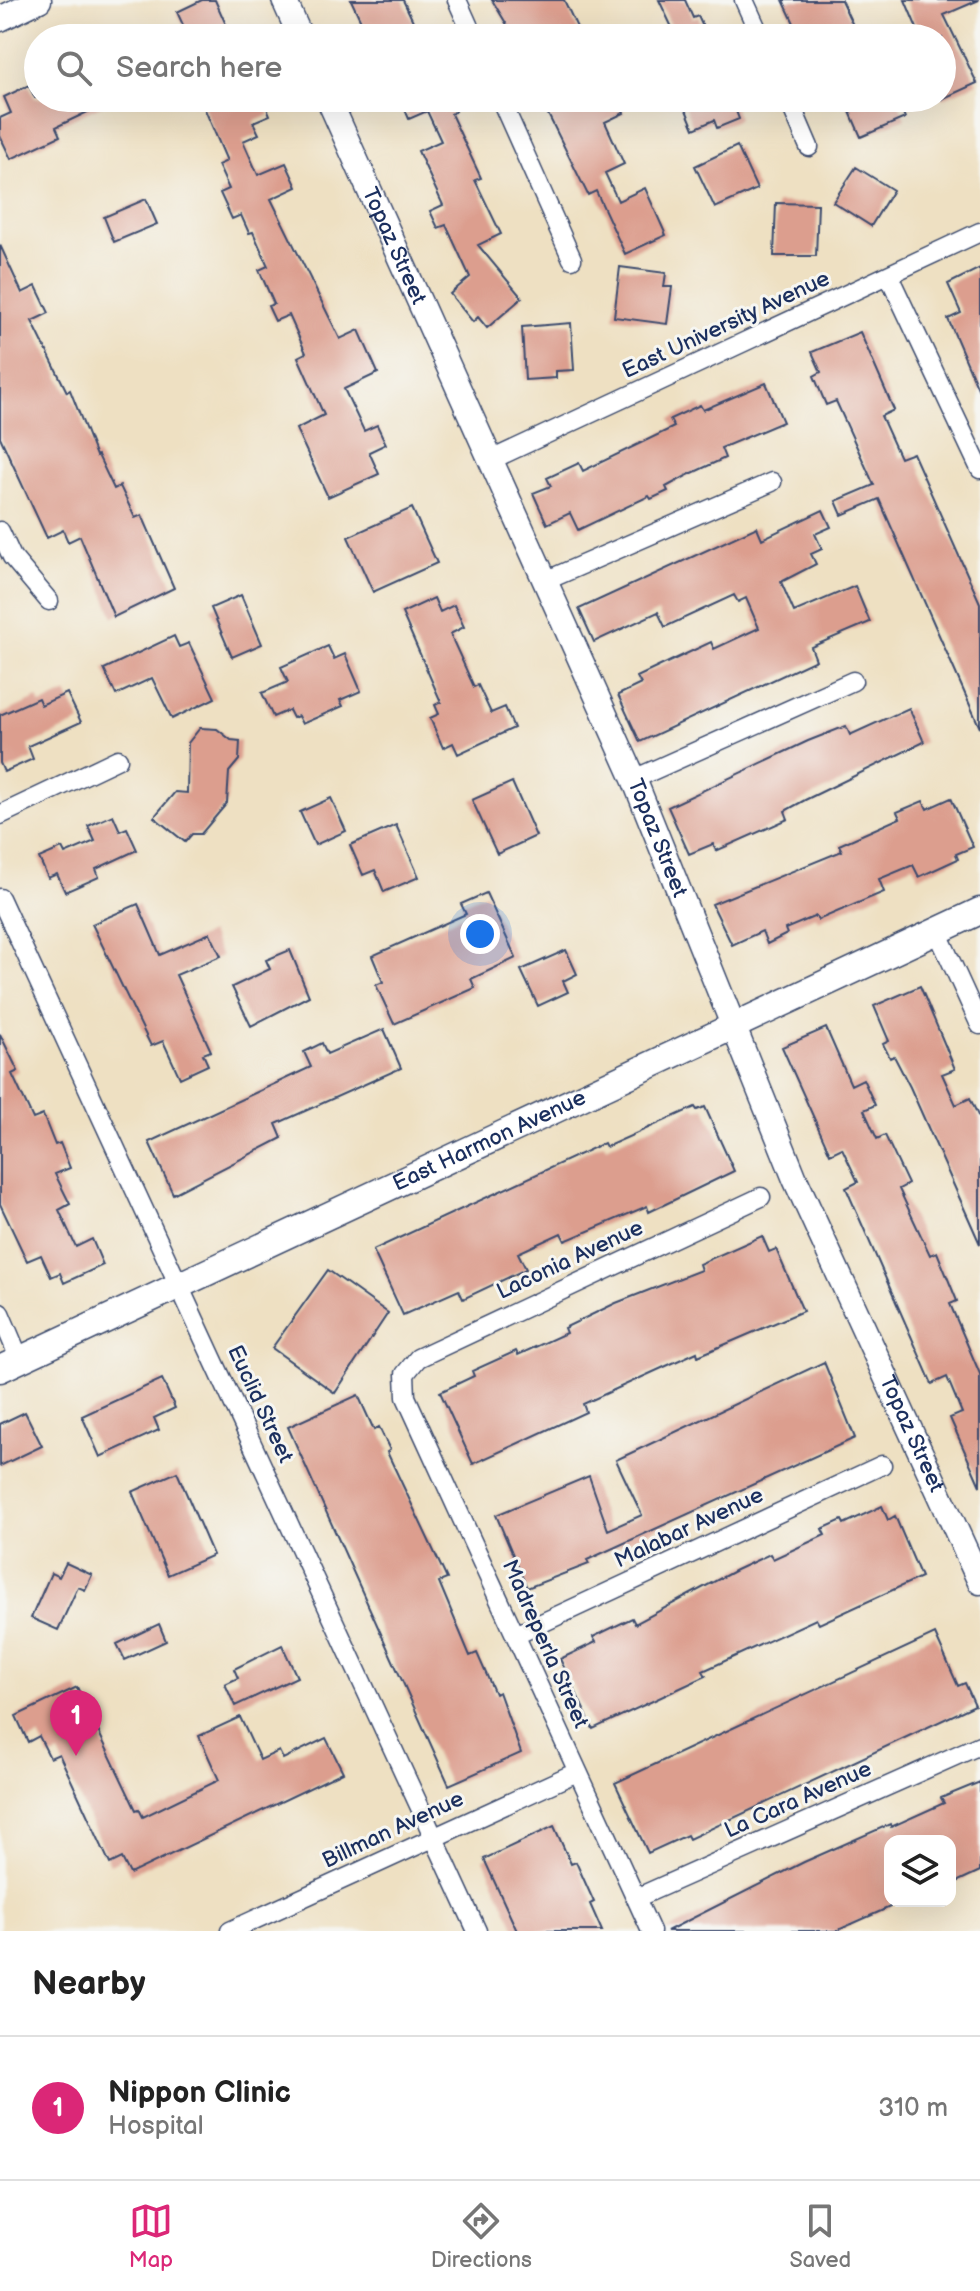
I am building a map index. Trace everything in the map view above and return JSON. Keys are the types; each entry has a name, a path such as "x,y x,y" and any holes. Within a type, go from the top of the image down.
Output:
{"main road":[{"name":"East Harmon Avenue","path":"10,1364 980,911"}],"street":[{"path":"0,19 39,0"},
{"path":"284,0 295,24"},
{"path":"457,0 468,24"},
{"path":"744,0 755,24"},
{"name":"Topaz Street","path":"334,112 634,779 795,1179 980,1582"},
{"path":"506,112 572,259"},
{"path":"794,112 809,147"},
{"name":"East University Avenue","path":"491,460 980,232"},
{"path":"889,276 980,469"},
{"path":"545,581 772,482"},
{"path":"0,531 12,557 49,601"},
{"path":"634,779 853,681"},
{"path":"0,815 118,759"},
{"name":"Euclid Street","path":"0,898 436,1836 477,1931"},
{"path":"937,931 980,1025"},
{"name":"Laconia Avenue","path":"405,1374 418,1358 761,1197"},
{"path":"0,1313 10,1364"},
{"name":"Madreperla Street","path":"405,1374 406,1397 651,1931"},
{"name":"Malabar Avenue","path":"516,1635 882,1465"},
{"name":"La Cara Avenue","path":"636,1898 980,1745"},
{"name":"Billman Avenue","path":"230,1931 577,1772"}],"building":[{"path":"202,0 215,0 226,24 183,24 177,12"},
{"path":"351,0 403,0 414,24 362,24"},
{"path":"492,0 564,0 575,24 507,24"},
{"path":"659,0 685,0 693,18 698,16 702,24 670,24"},
{"path":"783,0 841,0 852,24 794,24"},
{"path":"905,0 979,0 944,15 948,24 915,24"},
{"path":"956,40 977,83 956,93"},
{"path":"24,87 24,112 88,112 56,127 60,136 11,159 0,136 0,118 11,113 4,97"},
{"path":"206,112 269,112 270,115 253,122 259,134 243,141 258,175 286,163 297,187 271,199 340,339 359,330 378,373 344,389 364,431 377,425 386,444 369,452 379,474 328,497 296,429 324,415 298,357 306,353 289,315 275,321 268,306 274,304 259,270 268,266 253,232 249,233 241,215 232,219 220,193 229,189 218,165 227,161"},
{"path":"406,112 425,112 409,119"},
{"path":"427,112 454,112 451,114 481,178 475,180 501,234 478,245 522,298 487,328 478,317 473,322 450,294 470,277 446,225 438,228 430,211 443,205 418,151 441,141"},
{"path":"547,112 624,112 605,122 624,164 605,173 618,201 645,188 666,235 625,254 596,191 588,195"},
{"path":"687,112 736,112 739,119 717,128 714,120 694,129"},
{"path":"850,112 903,112 905,118 861,137"},
{"path":"737,146 757,189 715,208 695,166"},
{"path":"856,167 893,190 871,226 833,202"},
{"path":"146,199 157,224 114,242 104,217"},
{"path":"776,203 818,204 816,256 774,256"},
{"path":"0,245 22,293 36,286 49,313 32,321 67,392 70,390 96,456 114,489 120,486 135,518 142,515 174,588 114,617 80,536 68,542 63,530 47,538 0,437"},
{"path":"620,267 666,273 664,287 672,287 667,324 614,317"},
{"path":"980,268 980,393 948,319 961,313 948,284"},
{"path":"571,323 574,370 556,371 556,378 525,380 522,327"},
{"path":"860,332 894,410 881,416 900,458 913,453 980,603 980,728 879,499 842,515 836,501 874,485 836,401 826,405 814,376 821,372 812,352"},
{"path":"766,383 783,422 721,448 725,458 666,487 668,491 651,499 649,496 578,530 570,513 547,524 533,493 551,486 547,478 579,463 583,471 674,427 670,419 700,405 703,410"},
{"path":"412,508 437,563 373,592 348,537"},
{"path":"823,510 831,527 815,534 822,549 811,554 816,564 781,582 794,612 855,586 870,622 811,647 816,660 640,742 618,695 641,684 637,677 711,642 714,649 759,628 746,598 738,602 734,595 665,627 658,612 594,642 579,609 757,527 762,539"},
{"path":"241,595 262,644 232,657 211,608"},
{"path":"434,598 440,612 454,605 464,627 450,634 474,687 478,685 491,713 505,707 514,728 458,754 453,743 443,748 430,718 439,714 435,705 441,702 402,613"},
{"path":"174,636 179,647 189,643 215,698 172,719 152,678 116,695 104,669"},
{"path":"328,646 334,659 345,654 361,691 340,700 343,706 302,724 298,716 293,718 289,710 273,717 262,693 288,682 281,667"},
{"path":"67,693 81,722 28,746 33,759 4,772 0,763 0,715 38,698 41,705"},
{"path":"909,708 924,742 785,811 788,819 716,851 713,844 689,854 668,807 808,741 846,726 850,735"},
{"path":"200,728 217,729 231,740 240,741 239,760 229,772 227,803 201,834 192,834 185,842 154,817 175,792 187,793 188,743"},
{"path":"512,782 536,836 497,854 472,800"},
{"path":"331,798 346,831 315,845 300,812"},
{"path":"951,798 973,847 956,854 958,859 919,877 913,865 879,879 884,892 818,920 816,916 785,929 787,934 767,944 762,931 732,945 712,904 842,851 839,845 900,818 897,812 923,801 927,809"},
{"path":"113,815 120,831 127,828 137,850 96,869 99,877 65,892 57,874 48,878 39,858 62,848 65,854 95,841 88,826"},
{"path":"396,825 419,877 384,892 375,870 363,875 350,845"},
{"path":"486,893 516,958 471,979 475,988 394,1024 376,985 383,982 372,956 466,914 461,904"},
{"path":"138,904 160,955 210,933 221,956 176,975 211,1051 203,1054 208,1065 180,1078 163,1041 151,1046 92,924"},
{"path":"290,950 309,996 251,1026 232,987 270,969 266,960"},
{"path":"566,950 577,974 563,981 568,992 538,1006 521,970"},
{"path":"920,986 955,1069 942,1074 956,1105 970,1098 980,1120 980,1244 910,1087 894,1056 890,1058 883,1044 889,1041 874,1006"},
{"path":"826,1028 851,1085 863,1079 875,1105 864,1110 877,1139 885,1135 908,1184 899,1189 930,1255 937,1252 957,1301 950,1304 980,1374 980,1486 950,1418 962,1413 947,1377 932,1384 846,1188 858,1182 842,1148 830,1154 782,1047"},
{"path":"384,1029 401,1068 276,1124 282,1138 173,1194 149,1142 311,1067 304,1052 322,1043 327,1054"},
{"path":"0,1034 18,1071 12,1074 33,1119 43,1115 55,1145 60,1143 70,1168 55,1174 70,1204 59,1210 76,1247 92,1239 103,1265 64,1283 60,1273 51,1277 41,1255 27,1261 0,1204"},
{"path":"695,1107 697,1110 705,1107 734,1171 649,1212 647,1206 565,1241 561,1233 518,1253 526,1269 463,1299 459,1290 403,1315 373,1250 604,1143 606,1147"},
{"path":"762,1236 769,1252 776,1249 803,1311 698,1356 697,1352 583,1404 586,1412 473,1464 440,1392 474,1376 472,1371 516,1351 518,1355 566,1333 564,1328 616,1303 701,1270 699,1264"},
{"path":"328,1270 388,1313 335,1393 272,1348"},
{"path":"824,1362 855,1438 587,1560 589,1564 527,1588 496,1515 589,1476 608,1530 642,1515 616,1460"},
{"path":"162,1379 175,1408 154,1418 159,1430 100,1457 82,1416"},
{"path":"358,1395 374,1430 379,1427 390,1450 387,1452 447,1579 439,1582 470,1656 477,1653 495,1694 499,1692 521,1753 449,1785 288,1427"},
{"path":"25,1412 42,1446 0,1466 0,1424"},
{"path":"177,1472 213,1555 168,1575 132,1492"},
{"path":"882,1506 888,1520 895,1516 921,1577 819,1624 816,1619 703,1671 706,1676 593,1729 560,1659 596,1642 593,1637 632,1618 635,1624 736,1570 770,1554 773,1559 825,1535 822,1529 842,1520 844,1524"},
{"path":"66,1563 92,1575 85,1590 78,1587 58,1630 31,1618 51,1573 59,1577"},
{"path":"159,1624 166,1641 125,1660 117,1644"},
{"path":"935,1634 958,1686 965,1683 975,1705 689,1839 687,1835 648,1853 615,1783"},
{"path":"282,1645 297,1677 235,1706 225,1684 238,1678 234,1669"},
{"path":"77,1687 136,1810 139,1809 143,1817 219,1780 199,1736 240,1717 260,1760 279,1751 283,1759 326,1738 343,1772 130,1874 122,1858 110,1864 59,1754 50,1758 39,1736 28,1742 16,1716"},
{"path":"980,1782 980,1871 956,1882 956,1835 884,1835 884,1907 890,1907 836,1931 667,1931 804,1862 944,1803 941,1798"},
{"path":"554,1826 571,1864 576,1862 594,1902 590,1904 602,1931 517,1931 484,1859"}],"place":[{"name":"Nippon Clinic","path":"76,1756"}]}
